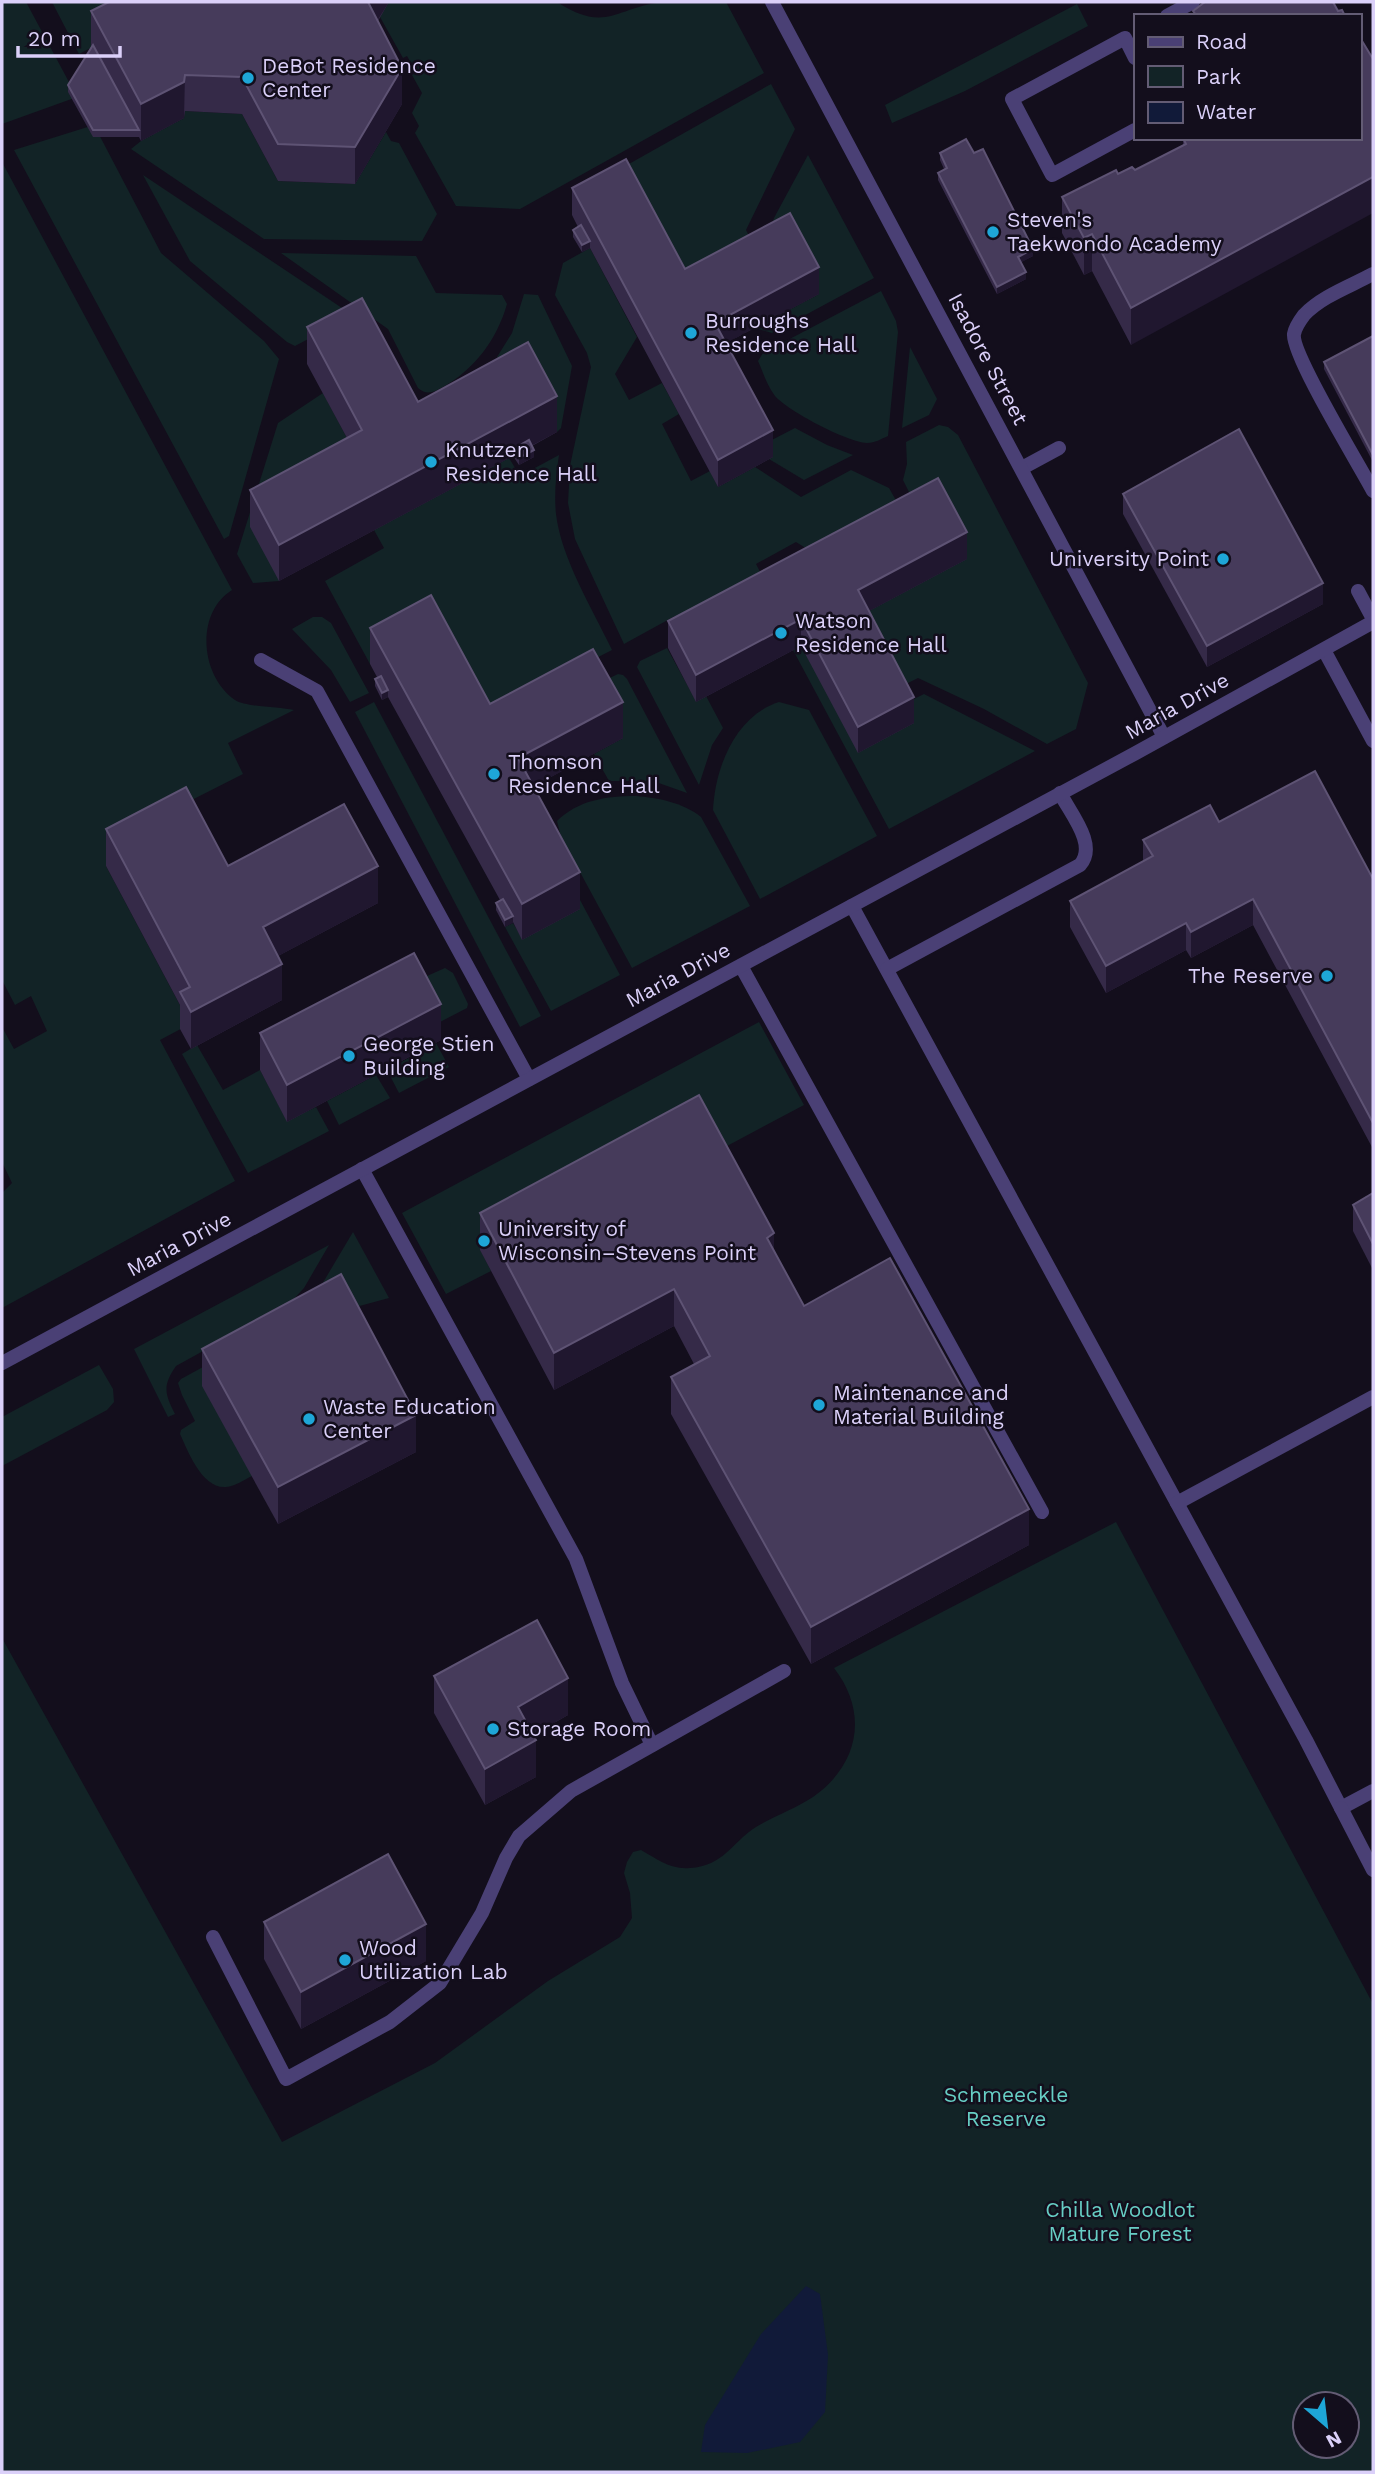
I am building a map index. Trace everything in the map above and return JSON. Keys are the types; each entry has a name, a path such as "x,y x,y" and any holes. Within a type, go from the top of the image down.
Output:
{"street":[{"name":"Isadore Street","path":"772,2 1164,737"},
{"path":"1171,14 1193,2"},
{"path":"1134,54 1130,36 1012,99 1052,175 1134,131"},
{"path":"1373,274 1319,303 1303,316 1294,335 1298,352 1373,491"},
{"path":"1022,468 1059,448"},
{"path":"1358,591 1373,620"},
{"name":"Maria Drive","path":"2,1363 1164,737 1324,650 1373,620"},
{"path":"1324,650 1373,741"},
{"path":"261,660 317,691 529,1079"},
{"path":"887,969 1080,865 1085,859 1087,846 1060,793"},
{"path":"852,906 1373,1870"},
{"path":"741,966 1042,1512"},
{"path":"362,1169 576,1559 622,1683 652,1745"},
{"path":"1177,1503 1373,1397"},
{"path":"213,1937 286,2078 390,2022 440,1983 482,1913 506,1858 519,1836 571,1791 784,1671"},
{"path":"1341,1808 1373,1791"}],"green space":[{"path":"2,2 26,2 77,97 2,124"},
{"path":"52,2 155,2 131,27 79,54"},
{"path":"389,2 557,2 587,16 599,17 661,2 726,2 764,73 520,209 456,206 415,133 419,126 412,113 422,93 412,75 416,72 407,56 403,58 380,17"},
{"path":"1077,4 1088,26 965,91 892,123 885,105"},
{"path":"771,84 795,129 746,230 750,238 685,296 604,178"},
{"path":"185,111 242,114 278,181 355,184 386,132 391,141 399,143 437,214 422,241 264,239 131,149 184,118"},
{"path":"94,125 161,253 264,341 279,359 229,536 224,539 14,150"},
{"path":"808,155 874,278 772,333 755,328 819,294 767,243 774,218"},
{"path":"2,162 232,590 220,600 207,629 206,645 215,676 223,689 235,700 294,710 228,743 243,774 178,807 106,866 190,1024 160,1040 235,1181 2,1308 2,1193 12,1183 2,1162 2,1027 14,1049 47,1031 31,996 15,1005 2,980"},
{"path":"143,175 348,312 350,317 295,346 287,342 190,261"},
{"path":"590,248 637,337 615,374 629,400 662,383 679,414 662,424 691,481 710,471 718,487 755,467 801,497 851,470 889,488 898,504 828,562 796,542 756,564 771,593 678,620 675,616 624,644 575,539 568,503 570,466 591,367 587,353 555,295 563,263"},
{"path":"281,253 416,256 436,293 502,295 507,304 491,341 475,362 455,380 427,393 418,388 388,329"},
{"path":"881,291 896,321 898,332 888,436 867,443 833,432 782,402 770,388 758,361 763,353"},
{"path":"524,294 538,295 572,366 561,428 557,432 514,387 497,357 512,333"},
{"path":"910,347 937,399 929,415 902,428"},
{"path":"323,393 362,466 279,581 253,583 237,554 278,423"},
{"path":"939,425 948,427 958,435 1088,683 1076,729 1047,744 984,709 918,678 896,689 858,617 920,514 903,480 907,464 906,442"},
{"path":"795,428 853,455 804,480 769,459 766,443"},
{"path":"559,455 555,499 559,531 579,584 612,650 559,677 496,716 431,632 370,664 325,581 384,548 374,530 509,458 520,476"},
{"path":"313,617 322,617 331,623 369,693 350,702 331,670 292,629"},
{"path":"801,646 904,704 924,694 1035,751 889,829 793,650"},
{"path":"667,648 696,701 706,696 723,728 712,745 699,785 637,667 640,661"},
{"path":"618,674 627,679 687,793 653,781 609,781 594,754 623,738 593,686"},
{"path":"374,702 541,1016 520,1027 355,712"},
{"path":"779,702 809,710 877,836 760,899 713,810 723,761 739,731 750,719"},
{"path":"523,793 620,975 551,1011 505,927 513,923 523,940"},
{"path":"636,796 678,804 701,817 750,906 632,968 561,837 557,821 584,804 614,797"},
{"path":"445,968 453,973 468,1004 467,1008 440,1022 418,980"},
{"path":"759,1022 804,1105 712,1154 480,1249 491,1271 446,1294 402,1213"},
{"path":"436,1043 449,1067 399,1093 387,1070"},
{"path":"197,1045 223,1090 260,1070 287,1121 316,1107 329,1131 248,1173 182,1054"},
{"path":"376,1075 390,1098 339,1125 327,1101"},
{"path":"353,1232 389,1298 341,1311 318,1291"},
{"path":"329,1245 304,1288 290,1303 176,1366 166,1390 175,1414 168,1417 134,1349"},
{"path":"214,1361 252,1476 226,1487 217,1486 203,1476 180,1434 181,1430 195,1421 178,1383"},
{"path":"99,1365 113,1389 114,1402 107,1410 2,1466 2,1417"},
{"name":"Schmeeckle Reserve","path":"1116,1522 1373,2004 1373,2472 2,2472 2,1638 282,2142 435,2063 548,1981 620,1937 632,1918 630,1893 624,1873 633,1852 641,1850 677,1867 702,1866 726,1853 756,1827 813,1797 841,1770 854,1737 855,1720 845,1685 834,1668"}],"water":[{"path":"806,2286 820,2294 828,2355 825,2412 800,2442 747,2453 701,2452 705,2425 761,2334"}],"building":[{"name":"DeBot Residence Center","path":"109,2 368,2 402,68 355,147 278,144 242,77 185,75 184,82 141,104 91,11"},
{"path":"1205,2 1333,2 1338,11 1342,10 1344,14 1195,14 1193,11"},
{"path":"1361,39 1373,59 1373,177 1131,308 1092,234 1084,238 1062,197 1116,170 1118,174 1132,167 1135,170 1186,144 1184,140 1361,140"},
{"path":"93,45 139,130 93,130 68,85"},
{"name":"Steven's Taekwondo Academy","path":"966,139 974,153 983,149 1033,249 1018,257 1026,272 997,287 938,173 947,168 940,153"},
{"name":"Burroughs Residence Hall","path":"626,159 685,269 790,213 819,267 715,323 773,430 718,460 572,188"},
{"path":"581,225 590,241 582,245 573,230"},
{"path":"362,298 418,402 528,342 557,396 279,545 250,490 362,430 307,327"},
{"path":"1373,336 1373,455 1324,362"},
{"name":"University Point","path":"1239,429 1323,583 1207,646 1123,494"},
{"path":"529,440 534,450 519,458 513,449"},
{"name":"Watson Residence Hall","path":"938,478 967,532 858,590 914,697 858,727 801,619 696,675 668,621"},
{"name":"Thomson Residence Hall","path":"431,595 490,704 593,649 623,702 518,758 580,872 522,904 370,628"},
{"path":"381,676 388,690 382,693 375,679"},
{"name":"The Reserve","path":"1315,771 1373,879 1373,1123 1253,899 1191,932 1186,923 1106,966 1070,901 1153,856 1143,840 1210,805 1219,822"},
{"path":"186,787 228,866 344,804 378,866 263,927 282,964 191,1012 180,992 190,987 106,829"},
{"path":"503,899 513,916 505,920 496,903"},
{"path":"414,953 441,1004 287,1085 260,1033"},
{"name":"Maintenance and Material Building","path":"699,1095 774,1233 767,1238 804,1306 890,1258 1029,1509 811,1627 671,1377 710,1356 674,1289 554,1353 480,1213"},
{"path":"1373,1193 1373,1244 1353,1205"},
{"name":"Waste Education Center","path":"341,1274 416,1415 278,1487 202,1349"},
{"path":"537,1620 568,1678 518,1707 536,1740 485,1769 434,1676"},
{"path":"388,1854 426,1924 301,1992 264,1922"}],"place":[{"name":"DeBot Residence Center","path":"248,78"},
{"name":"Steven's Taekwondo Academy","path":"993,232"},
{"name":"Burroughs Residence Hall","path":"691,333"},
{"name":"Knutzen Residence Hall","path":"431,462"},
{"name":"University Point","path":"1223,559"},
{"name":"Watson Residence Hall","path":"781,633"},
{"name":"Thomson Residence Hall","path":"494,774"},
{"name":"The Reserve","path":"1327,976"},
{"name":"George Stien Building","path":"349,1056"},
{"name":"University of Wisconsin–Stevens Point","path":"484,1241"},
{"name":"Maintenance and Material Building","path":"819,1405"},
{"name":"Waste Education Center","path":"309,1419"},
{"name":"Storage Room","path":"493,1729"},
{"name":"Wood Utilization Lab","path":"345,1960"}],"park label":[{"name":"Chilla Woodlot Mature Forest","path":"1120,2222"}]}
